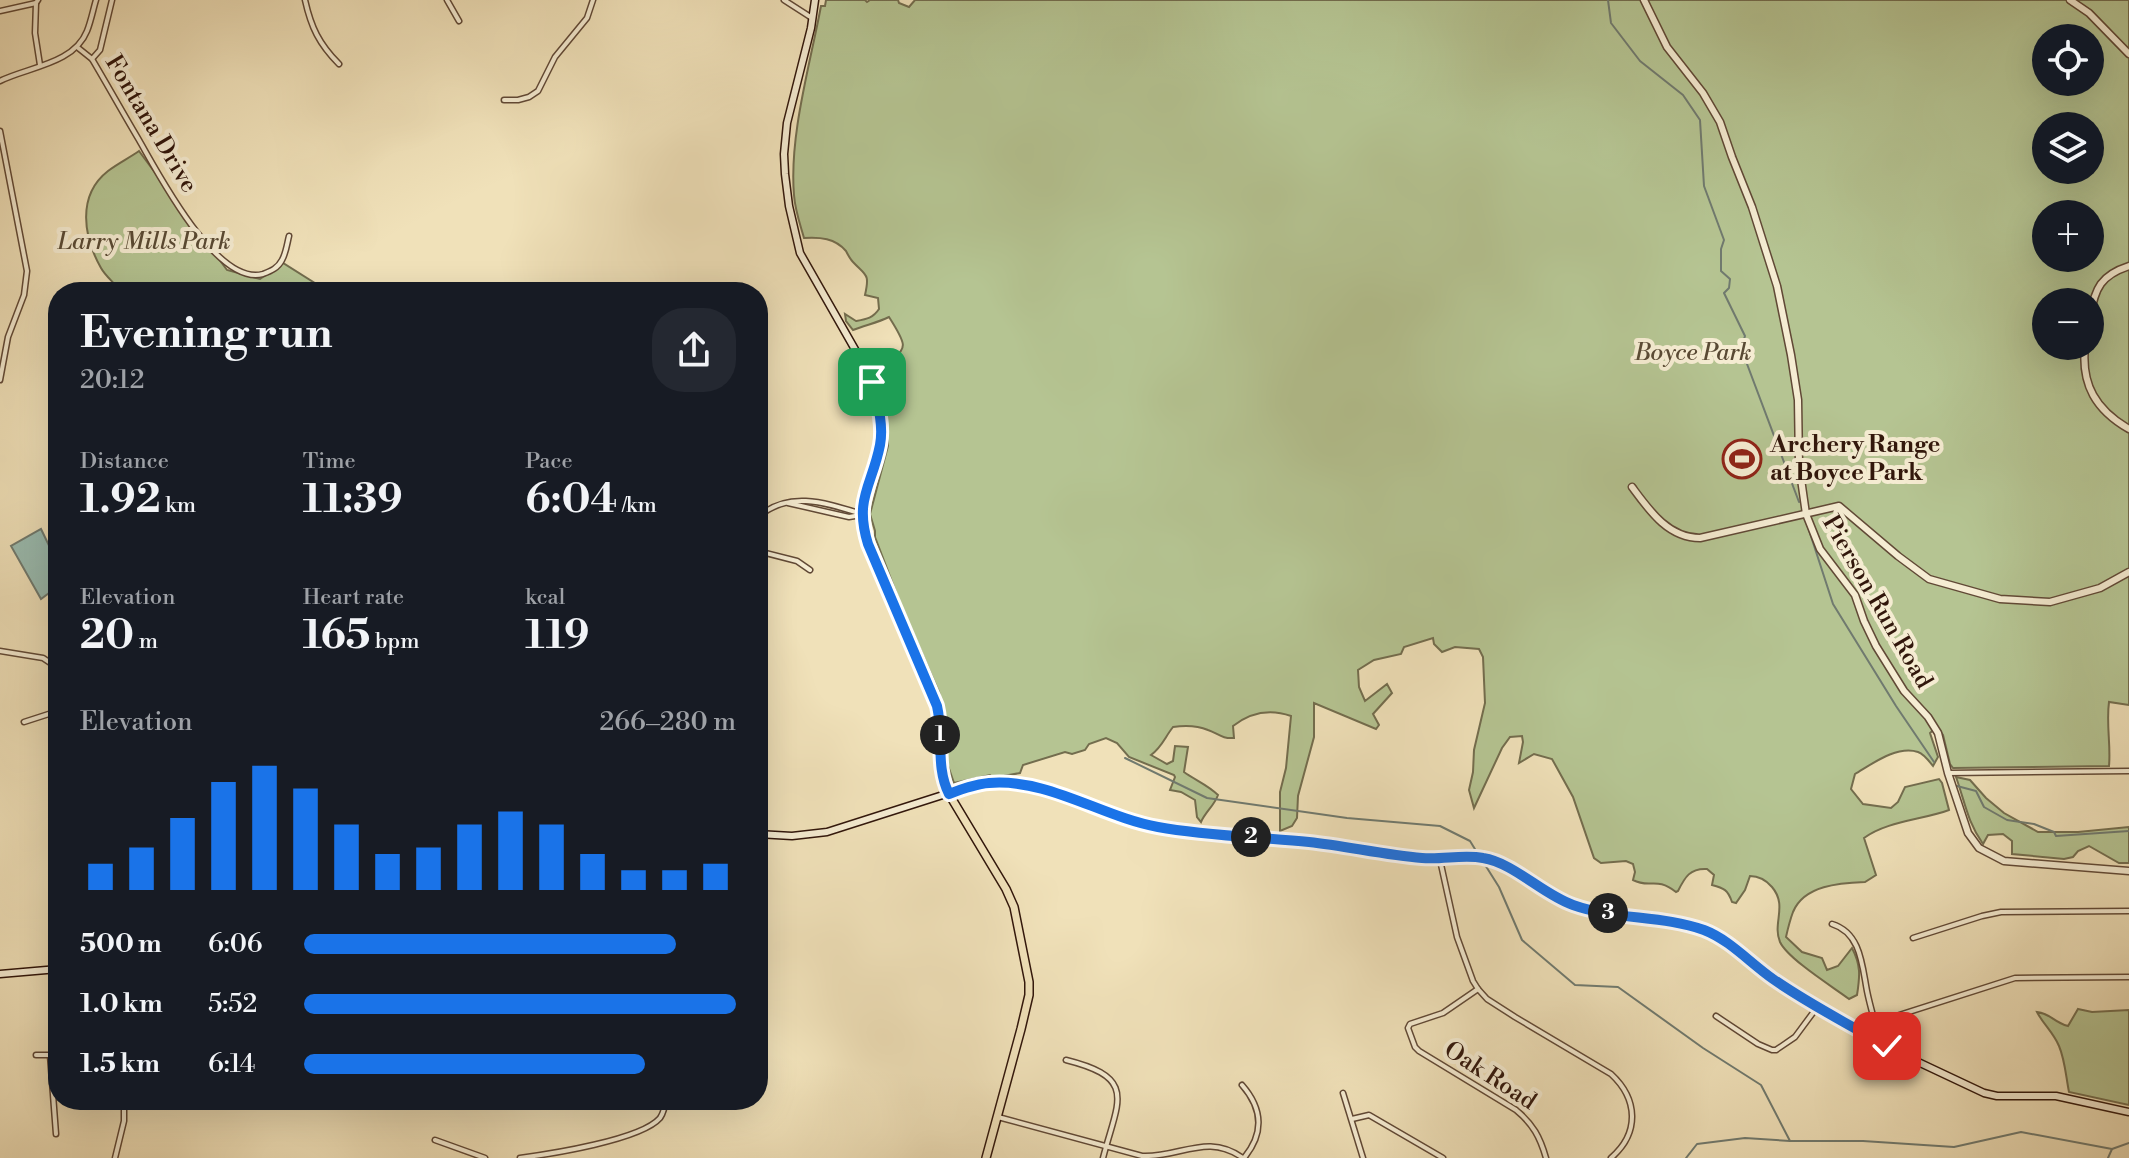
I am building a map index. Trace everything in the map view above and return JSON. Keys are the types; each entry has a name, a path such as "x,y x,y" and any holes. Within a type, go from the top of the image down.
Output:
{"main road":[{"path":"815,0 787,123 784,154 789,206 800,253 872,382 881,437 862,514 868,544 937,706 940,716 941,775 1014,907 1029,982 1023,1017 986,1158"},
{"name":"Pierson Run Road","path":"1644,0 1667,47 1703,93 1720,122 1777,286 1798,400 1799,465 1806,514 1820,549 1855,595 1876,646 1904,691 1938,733 1968,833 1974,843 2004,861 2129,871"},
{"path":"2070,0 2089,13 2129,54"},
{"path":"2098,288 2107,276 2129,266"},
{"path":"2084,360 2084,371 2094,397 2112,419 2129,429"},
{"path":"1632,487 1670,530 1689,538 1839,506 1929,579 2000,599 2050,602 2100,588 2129,572"},
{"path":"768,835 792,836 827,832 988,783 1009,783 1035,787 1153,827 1306,842 1440,860 1480,857 1504,866 1574,905 1705,931 1724,941 1776,981 1859,1030 1899,1053 1984,1093 1997,1096 2056,1096 2129,1112"},
{"path":"0,974 48,970"}],"street":[{"path":"0,81 66,55 77,47 87,33 96,0"},
{"path":"92,59 101,45 112,0"},
{"path":"305,0 315,33 325,50 339,64"},
{"path":"447,0 459,21"},
{"path":"504,100 518,100 538,91 555,57 587,18 593,0"},
{"path":"784,0 812,19"},
{"path":"0,11 37,2 35,33 40,65"},
{"name":"Fontana Drive","path":"77,47 92,59 170,194 203,241 231,267 242,273 258,275 270,271 283,258 289,236"},
{"path":"0,131 27,271 22,302 5,347 0,380"},
{"path":"768,510 785,502 849,517 862,514"},
{"path":"768,554 797,561 810,570"},
{"path":"0,651 48,661"},
{"path":"24,722 48,714"},
{"path":"1948,773 2129,771"},
{"path":"1440,860 1457,937 1478,989 1487,999 1515,1017 1611,1074 1624,1087 1631,1105 1631,1129 1624,1145 1611,1158"},
{"path":"1913,938 2001,912 2129,911"},
{"path":"1832,924 1840,926 1852,938 1862,958 1875,1023"},
{"path":"1859,1030 2015,978 2129,977"},
{"name":"Oak Road","path":"1478,989 1443,1013 1410,1024 1408,1028 1415,1047 1530,1121 1546,1158"},
{"path":"1716,1016 1758,1044 1776,1050 1795,1037 1818,1006"},
{"path":"36,1055 48,1055"},
{"path":"1066,1060 1099,1070 1107,1075 1116,1089 1116,1111 1103,1158"},
{"path":"996,1117 1106,1148 1152,1157 1214,1146 1244,1158 1257,1140 1259,1128 1250,1096 1242,1085"},
{"path":"1343,1093 1363,1158"},
{"path":"54,1110 56,1134"},
{"path":"115,1158 124,1110"},
{"path":"520,1158 572,1150 643,1129 658,1119 664,1110"},
{"path":"1352,1119 1367,1115 1374,1117 1443,1158"},
{"path":"435,1140 485,1158"}],"green space":[{"name":"Boyce Park","path":"826,0 898,0 909,7 915,0 2129,0 2129,705 2109,702 2109,766 1953,768 1943,735 1937,727 1930,733 1938,757 1933,766 1920,753 1902,751 1855,774 1851,789 1863,804 1891,808 1898,802 1905,787 1939,779 1949,810 1873,832 1864,838 1876,875 1865,882 1834,885 1814,891 1798,903 1793,912 1786,937 1802,952 1822,958 1827,970 1838,966 1852,948 1859,976 1857,995 1849,999 1785,949 1778,935 1777,894 1762,879 1750,876 1736,903 1732,902 1725,890 1712,885 1714,875 1707,869 1689,874 1676,892 1663,885 1633,880 1633,864 1626,861 1601,863 1594,858 1573,797 1552,759 1534,754 1519,763 1522,736 1510,737 1502,748 1474,808 1469,790 1485,703 1483,657 1479,649 1455,647 1442,652 1434,644 1433,638 1404,647 1401,654 1374,660 1358,670 1359,687 1365,701 1387,684 1392,693 1373,714 1379,725 1376,729 1314,703 1314,737 1298,796 1297,818 1292,826 1280,831 1280,792 1286,768 1291,716 1276,713 1261,713 1240,721 1233,726 1234,738 1195,726 1173,727 1151,755 1167,764 1173,761 1175,746 1188,747 1184,772 1218,795 1201,822 1197,817 1195,800 1170,790 1174,775 1129,757 1117,743 1106,738 1089,744 1085,750 1072,754 1065,752 1023,765 1020,773 993,778 990,775 954,783 945,757 945,722 939,692 902,608 875,537 870,514 888,446 883,382 878,374 899,354 903,345 889,317 853,330 846,321 845,314 856,321 869,318 879,309 878,298 865,295 866,276 842,247 827,239 804,238 795,206 793,172 797,125 821,6 825,6"},
{"name":"Larry Mills Park","path":"139,151 227,270 260,279 283,263 313,282 112,282 103,271 90,244 86,218 91,192 112,168"},
{"path":"1956,777 1970,780 2004,813 2038,832 2129,827 2129,863 2119,863 2089,846 2064,859 2012,854 2012,841 2003,834 1988,835 1983,844 1970,819"},
{"path":"2078,1009 2092,1012 2129,1010 2129,1105 2069,1092 2059,1046 2037,1012 2068,1026"}],"water":[{"path":"41,529 48,543 48,594 41,599 11,546"}],"waterway":[{"path":"1608,0 1611,23 1640,61 1683,95 1700,120 1704,186 1724,240 1721,271 1730,279 1729,288 1724,293 1745,336 1741,348 1799,502"},
{"path":"1807,524 1833,604 1934,762"},
{"path":"1125,758 1207,798 1347,818 1440,826 1470,841 1478,854"},
{"path":"1957,786 1976,791 1984,807 2007,820 2034,824 2054,832 2056,836 2129,831"},
{"path":"1482,860 1499,887 1522,940 1575,985 1618,987 1761,1085 1790,1141"},
{"path":"1686,1158 1697,1144 1745,1138 1954,1147 2021,1132 2112,1149 2129,1143"},
{"path":"2108,1158 2112,1149"}],"place":[{"name":"Archery Range at Boyce Park","path":"1742,459"}],"route":[{"path":"872,382 881,437 863,505 862,522 868,544 937,706 940,716 941,775 949,794 971,786 1009,783 1035,787 1153,827 1354,847 1440,860 1489,859 1574,905 1695,927 1712,934 1776,981 1887,1046"}]}
